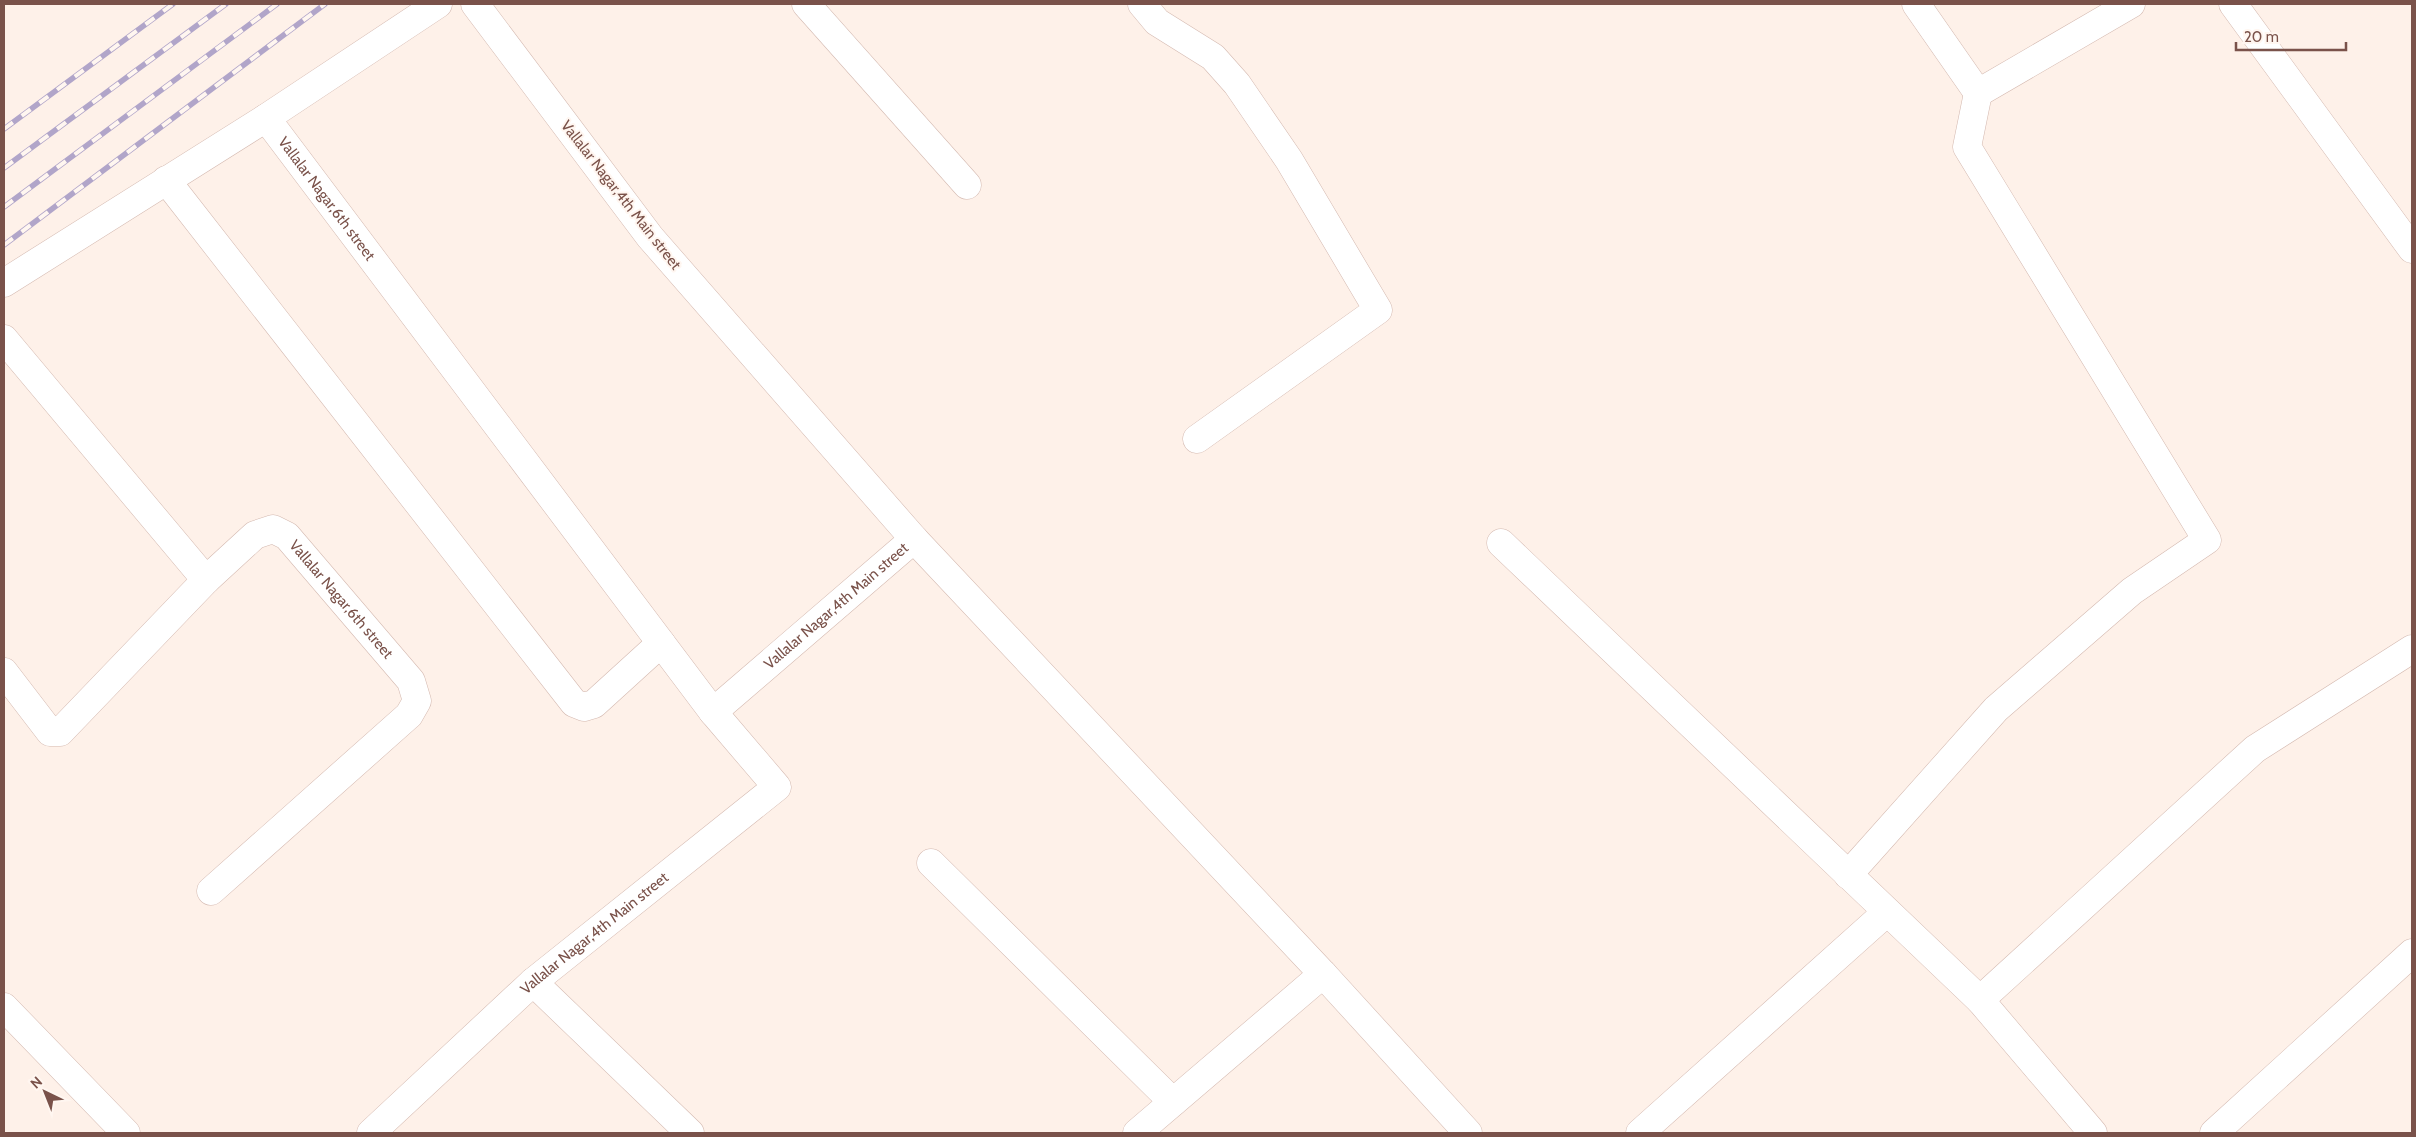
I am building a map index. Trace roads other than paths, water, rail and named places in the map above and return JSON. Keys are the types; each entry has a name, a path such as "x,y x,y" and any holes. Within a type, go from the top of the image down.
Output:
{"street":[{"path":"4,283 266,118 438,4"},
{"name":"Vallalar Nagar,4th Main street","path":"371,1133 533,982 777,786 713,712 914,539 650,237 475,4"},
{"path":"806,4 966,185"},
{"path":"1142,4 1157,22 1213,57 1237,84 1289,160 1378,310 1198,439"},
{"path":"1848,875 1996,709 2132,591 2208,540 1967,147 1978,93 1916,4"},
{"path":"1978,93 2131,4"},
{"path":"2233,4 2408,235"},
{"name":"Vallalar Nagar,6th street","path":"266,118 713,712"},
{"path":"166,180 574,703 584,707 594,704 661,643"},
{"path":"4,339 206,580 60,732 50,732 4,672"},
{"name":"Vallalar Nagar,6th street","path":"206,580 255,536 273,529 287,536 412,680 417,700 409,715 394,730 211,891"},
{"path":"914,539 1322,974 1468,1133"},
{"path":"1501,543 1980,1000 2092,1133"},
{"path":"1980,1000 2254,749 2412,649"},
{"path":"931,863 1173,1102"},
{"path":"1640,1133 1887,912"},
{"path":"2214,1133 2412,953"},
{"path":"1137,1133 1322,974"},
{"path":"533,982 690,1133"},
{"path":"4,1007 126,1133"}],"railway":[{"path":"4,129 173,4"},
{"path":"4,168 226,4"},
{"path":"4,207 277,4"},
{"path":"4,245 325,4"}]}
